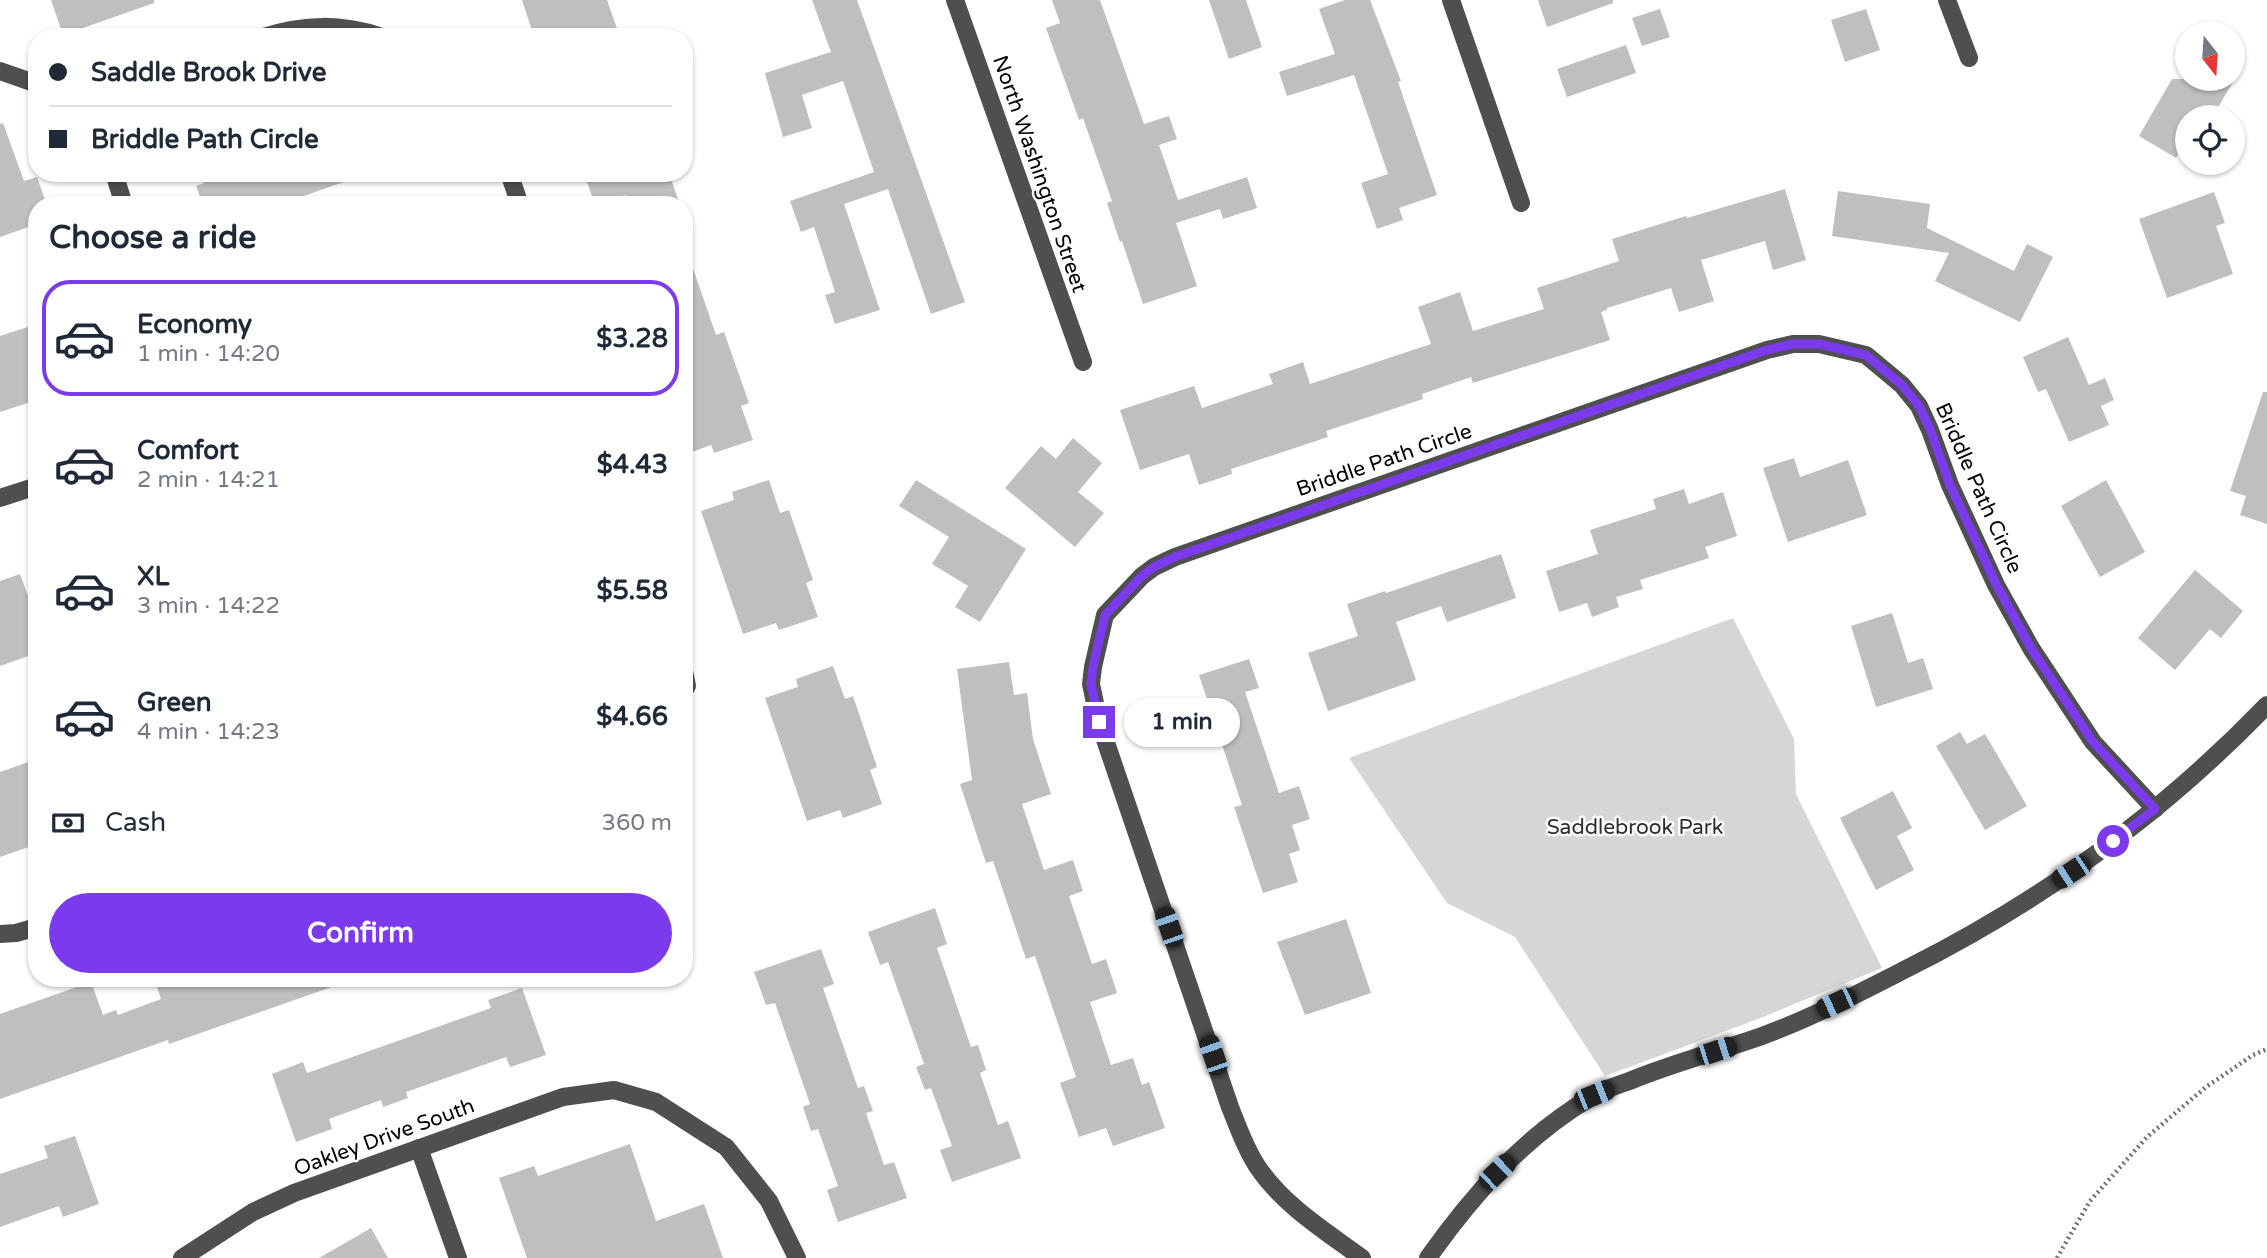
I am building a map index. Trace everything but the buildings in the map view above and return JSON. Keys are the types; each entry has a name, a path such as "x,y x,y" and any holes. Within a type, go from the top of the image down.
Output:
{"street":[{"name":"North Washington Street","path":"955,0 1083,362"},
{"path":"1451,0 1521,202"},
{"path":"1947,0 1969,58"},
{"path":"297,28 347,28"},
{"path":"0,71 28,81"},
{"name":"Briddle Path Circle","path":"1363,1258 1283,1199 1257,1167 1248,1151 1230,1107 1099,722 1091,684 1105,615 1154,567 1175,557 1767,350 1793,344 1819,344 1866,355 1902,385 1919,406 1950,485 1996,584 2062,697 2093,742 2155,809"},
{"path":"0,498 28,489"},
{"path":"1428,1258 1456,1218 1497,1172 1526,1144 1594,1095 1646,1074 1763,1035 1906,969 2013,910 2071,872 2155,809 2233,740 2267,705"},
{"path":"0,934 28,930"},
{"name":"Oakley Drive South","path":"182,1258 253,1212 293,1193 564,1097 614,1090 656,1102 726,1147 769,1201 797,1258"},
{"path":"419,1148 458,1258"}],"path":[{"path":"2057,1258 2090,1201 2147,1137 2206,1087 2253,1055 2267,1049"}],"green space":[{"name":"Saddlebrook Park","path":"1733,618 1794,739 1796,794 1882,968 1758,1019 1605,1076 1515,937 1447,903 1349,758"}],"route":[{"path":"1099,722 1091,684 1105,615 1154,567 1175,557 1767,350 1793,344 1819,344 1866,355 1902,385 1919,406 1950,485 1996,584 2031,648 2093,742 2155,809 2113,841"}]}
